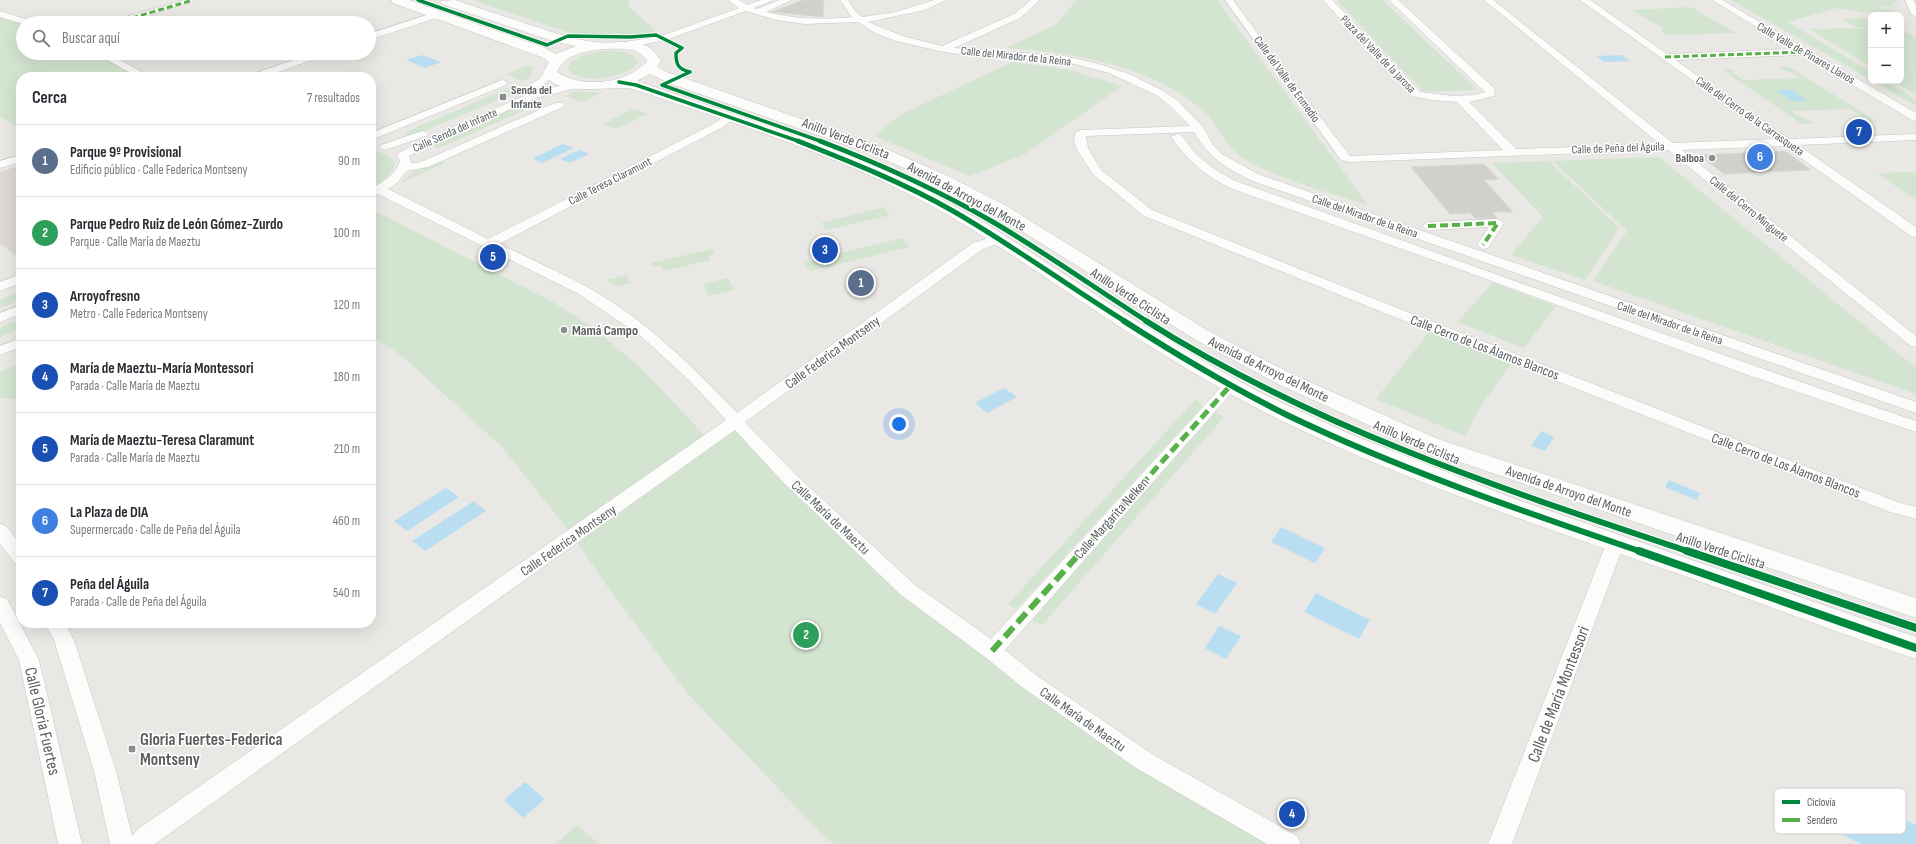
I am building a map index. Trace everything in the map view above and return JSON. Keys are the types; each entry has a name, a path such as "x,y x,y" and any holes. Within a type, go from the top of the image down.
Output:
{"street":[{"path":"139,16 193,0"},
{"path":"397,0 549,55 562,82 576,85 606,85 638,76 669,43 788,0"},
{"path":"442,0 561,39 584,45 598,46"},
{"path":"732,0 746,9 802,20 860,20 921,9 942,0"},
{"path":"625,45 663,38 769,0"},
{"name":"Calle del Mirador de la Reina","path":"844,0 851,12 860,20 878,30 898,38 970,53 1065,59 1126,76 1171,101 1185,113 1201,133 1210,148 1224,162 1254,177 1916,408"},
{"path":"944,48 1017,16 1036,0"},
{"name":"Calle del Valle de Enmedio","path":"1229,0 1278,69 1345,158"},
{"name":"Plaza del Valle de la Jarosa","path":"1327,0 1410,90 1426,97 1459,98 1486,96 1490,94 1490,90 1393,0"},
{"name":"Calle del Cerro Minguete","path":"1488,0 1916,343"},
{"name":"Calle del Cerro de la Carrasqueta","path":"1584,0 1916,233"},
{"name":"Calle Valle de Pinares Llanos","path":"1716,0 1916,118"},
{"path":"1909,0 1916,14"},
{"path":"0,14 16,19"},
{"path":"376,35 439,14"},
{"name":"Avenida de Arroyo del Monte","path":"598,46 625,45 645,50 659,74 878,151 942,179 997,208 1203,336 1287,380 1430,444 1916,608"},
{"path":"553,66 568,53 598,46"},
{"path":"1664,56 1804,52"},
{"path":"113,60 136,72"},
{"path":"268,72 303,60"},
{"name":"Calle Senda del Infante","path":"384,147 410,140 535,88 553,66"},
{"name":"Avenida de Arroyo del Monte","path":"619,82 630,84 729,118 849,161 945,207 998,239 1174,353 1230,386 1289,415 1396,462 1482,496 1615,544 1732,582 1916,648"},
{"name":"Calle Senda del Infante","path":"376,135 502,83"},
{"name":"Calle Senda del Infante","path":"402,154 532,96 576,85"},
{"path":"1459,98 1512,152"},
{"name":"Calle Senda del Infante","path":"404,168 424,165 559,104"},
{"name":"Calle Teresa Claramunt","path":"490,243 713,128 729,118"},
{"path":"1201,133 1177,137 1080,142 1080,134 1201,133"},
{"name":"Calle del Mirador de la Reina","path":"1177,137 1188,153 1221,179 1234,185 1486,274 1753,372 1916,427"},
{"name":"Calle de Peña del Águila","path":"1345,158 1916,137"},
{"name":"Calle Cerro de Los Álamos Blancos","path":"1080,142 1097,172 1148,213 1392,311 1896,508 1916,514"},
{"path":"376,146 384,147 402,154 406,161 400,175 376,190"},
{"path":"0,165 16,160"},
{"name":"Calle María de Maeztu","path":"376,191 490,243 584,291 619,314 667,352 736,421 789,478 908,590 992,651 1029,681 1144,761 1289,844"},
{"path":"1428,226 1498,223 1483,245"},
{"name":"Calle Federica Montseny","path":"140,844 146,837 736,421 978,246 998,239"},
{"path":"0,287 16,280"},
{"path":"0,318 16,311"},
{"path":"0,351 16,344"},
{"name":"Calle Margarita Nelken","path":"992,651 1230,386"},
{"path":"0,531 16,552"},
{"name":"Calle de María Montessori","path":"1500,844 1615,544"},
{"name":"Calle Gloria Fuertes","path":"0,604 29,660 70,844"},
{"path":"58,628 64,640 105,771 122,844"}],"shaded area":[{"path":"16,167 16,255 0,244 0,172"}],"green space":[{"path":"472,0 629,0 629,7 656,31 635,35 576,35"},
{"path":"1077,0 1217,0 1368,205 1287,179 1256,166 1243,158 1231,147 1213,122 1202,110 1182,95 1160,82 1136,72 1083,58 1057,53 1006,48 1055,25"},
{"path":"1337,0 1383,0 1477,90 1423,92"},
{"path":"1731,0 1896,0 1898,3 1891,3 1893,7 1879,5 1881,9 1894,10 1894,12 1868,13 1837,8 1788,22 1868,70 1868,78"},
{"path":"1691,7 1736,33 1668,35 1661,31 1663,30 1662,28 1631,10"},
{"path":"0,14 16,20 16,60 113,60 136,72 16,72 16,125 0,117"},
{"path":"1868,18 1868,27 1856,27 1841,19"},
{"path":"1868,28 1868,65 1809,29"},
{"path":"1904,31 1916,37 1916,95 1899,84 1904,84"},
{"path":"604,51 628,53 636,58 638,62 633,68 614,76 592,79 573,74 568,68 573,60 578,57"},
{"path":"1012,62 1069,70 1122,86 1025,154 970,176 874,136 902,114"},
{"path":"528,65 533,66 531,77 522,81 506,74"},
{"path":"1778,67 1789,67 1878,122 1866,122 1859,118 1863,117 1850,109 1791,111 1814,123 1802,124 1721,69 1731,69 1735,72 1732,72 1743,80 1800,78 1795,74"},
{"path":"1878,84 1890,84 1916,99 1916,106"},
{"path":"506,89 515,93 411,136 404,133"},
{"path":"573,92 602,93 582,102 566,96"},
{"path":"532,99 543,102 439,148 429,144"},
{"path":"634,109 648,114 616,129 602,124"},
{"path":"376,152 385,154 391,158 395,164 392,172 376,184"},
{"path":"1659,157 1916,368 1916,394 1593,281 1627,231 1553,161"},
{"path":"440,161 445,163 401,183 412,173"},
{"path":"1549,161 1619,228 1585,280 1511,255 1543,217 1492,163"},
{"path":"1916,172 1916,200 1877,173"},
{"path":"884,207 890,215 826,230 821,223"},
{"path":"376,212 553,302 595,329 643,370 709,440 736,421 908,590 1029,681 1290,844 834,844 822,834 687,693 609,589 573,536 502,447 403,357 376,338"},
{"path":"902,238 910,247 810,271 804,262"},
{"path":"712,249 715,254 709,256 710,260 663,271 661,265 652,267 651,263"},
{"path":"626,275 631,283 618,287 606,280"},
{"path":"728,278 734,290 709,296 703,284"},
{"path":"1493,283 1556,306 1524,348 1457,322"},
{"path":"16,293 16,302 0,308 0,300"},
{"path":"16,321 16,330 0,337 0,328"},
{"path":"1434,326 1515,359 1480,407 1465,436 1376,399"},
{"path":"16,365 16,399 0,398 0,372"},
{"path":"1196,399 1203,406 1016,609 1008,604"},
{"path":"1214,412 1224,417 1042,625 1032,620"},
{"path":"577,825 599,844 556,844"}],"water":[{"path":"422,55 441,62 425,68 406,60"},
{"path":"1622,55 1630,61 1605,62 1596,56"},
{"path":"1775,90 1791,90 1808,101 1792,101"},
{"path":"563,144 574,148 542,163 533,158"},
{"path":"579,150 589,154 570,163 560,159"},
{"path":"1004,388 1017,397 987,413 975,403"},
{"path":"1541,431 1554,437 1545,451 1531,446"},
{"path":"1669,480 1700,493 1697,500 1665,487"},
{"path":"446,488 459,497 407,531 394,521"},
{"path":"474,501 486,511 425,551 412,541"},
{"path":"1281,527 1325,548 1315,563 1271,542"},
{"path":"1218,574 1237,583 1215,614 1196,604"},
{"path":"1316,593 1370,620 1359,639 1304,612"},
{"path":"1219,626 1241,636 1226,659 1205,648"},
{"path":"525,782 545,799 523,818 504,800"},
{"path":"1906,820 1916,825 1916,844 1861,844 1843,835 1906,834"}],"building":[{"path":"803,0 824,0 823,17 772,12"},
{"path":"1785,151 1811,170 1724,174 1700,155"},
{"path":"1484,164 1498,179 1484,180 1513,212 1492,212 1497,218 1475,218 1470,213 1450,214 1411,167"}],"marked path":[{"path":"139,16 193,0"},
{"path":"1665,57 1804,52"},
{"path":"1428,226 1498,223 1483,245"},
{"path":"992,651 1230,386"}],"cycle path":[{"name":"Anillo Verde Ciclista","path":"418,0 547,45 568,36 630,37 656,35 669,43 682,48 676,53 676,61 679,68 690,72 662,85 854,154 929,187 994,222 1133,313 1190,348 1264,387 1340,424 1418,457 1496,487 1916,628"},
{"path":"619,82 636,85 796,140 875,172 914,190 981,228 1123,321 1204,370 1260,401 1342,440 1396,463 1506,505 1916,648"}],"place":[{"name":"Senda del Infante","path":"503,97"},
{"name":"Peña del Águila","path":"1859,132"},
{"name":"La Plaza de DIA","path":"1760,157"},
{"name":"Balboa","path":"1712,158"},
{"name":"Arroyofresno","path":"825,250"},
{"name":"María de Maeztu-Teresa Claramunt","path":"493,257"},
{"name":"Parque 9º Provisional","path":"861,283"},
{"name":"Mamá Campo","path":"564,330"},
{"name":"Parque Pedro Ruiz de León Gómez-Zurdo","path":"806,635"},
{"name":"Gloria Fuertes-Federica Montseny","path":"132,749"},
{"name":"María de Maeztu-María Montessori","path":"1292,814"}]}
